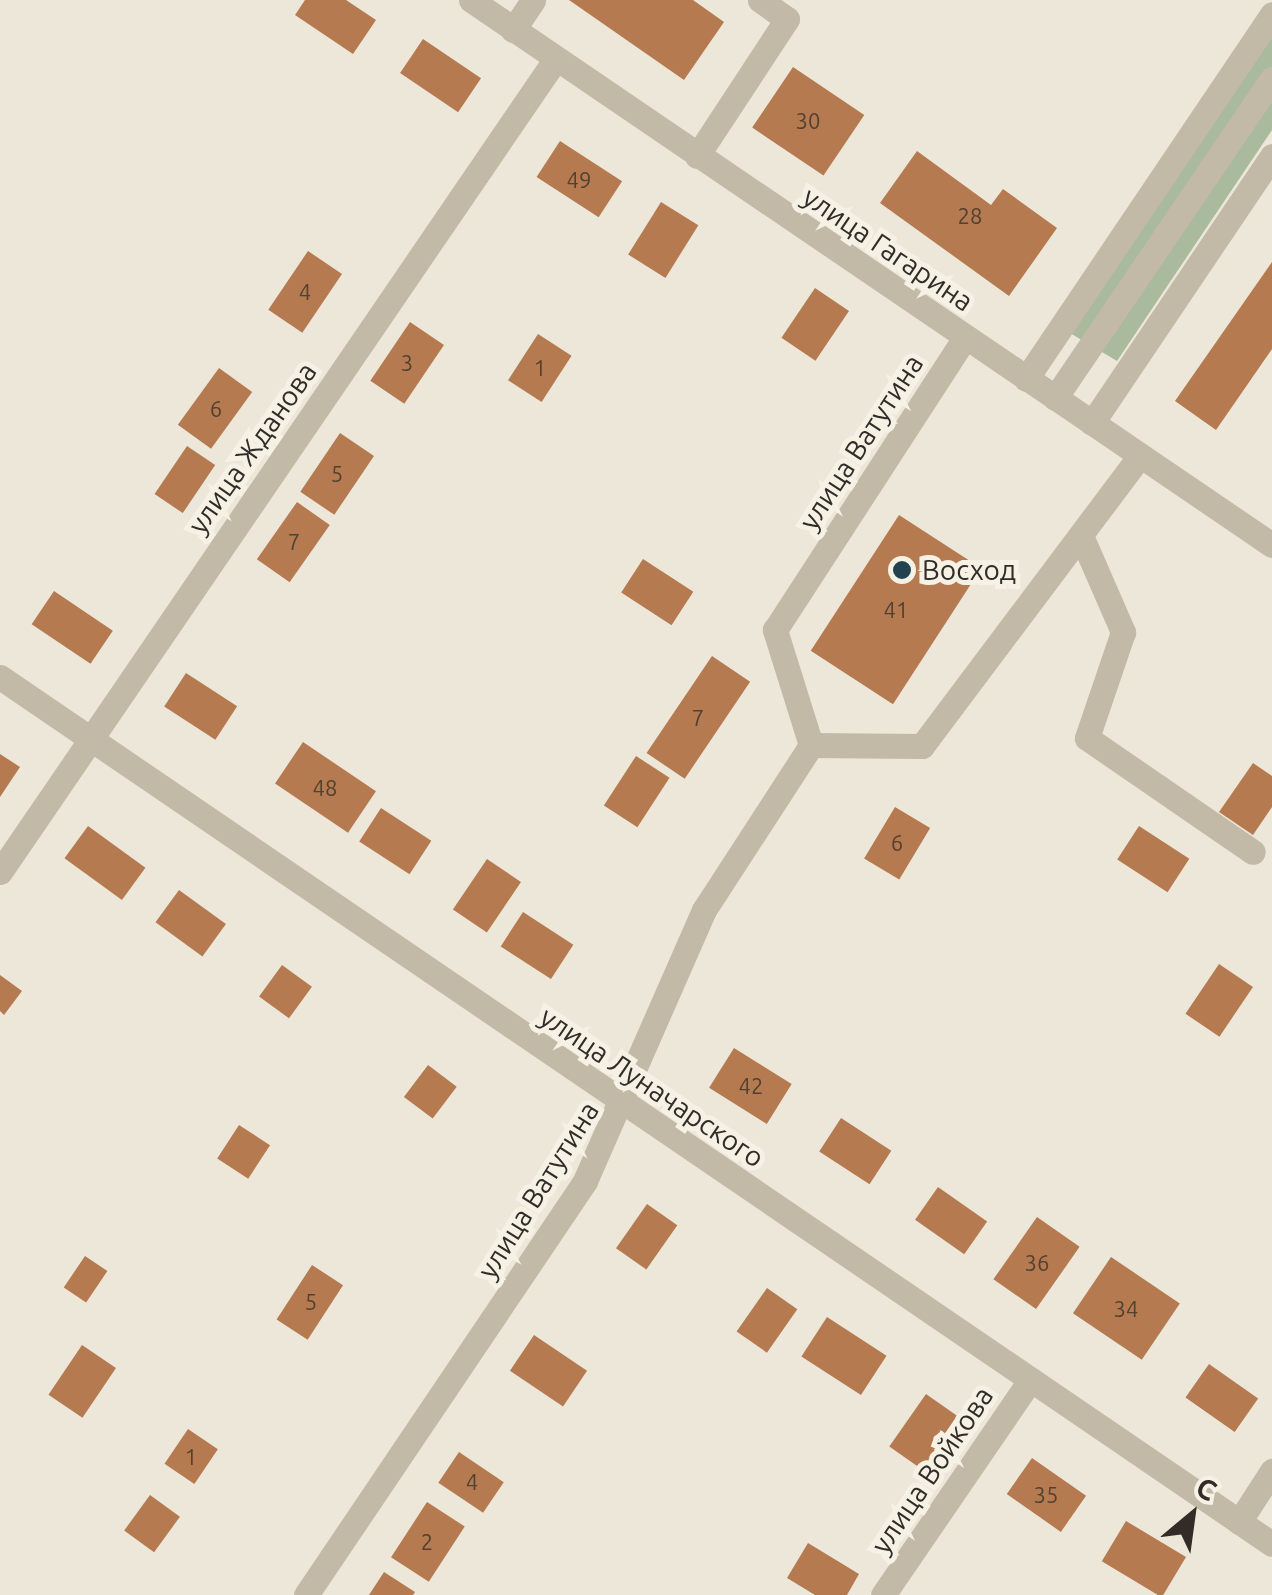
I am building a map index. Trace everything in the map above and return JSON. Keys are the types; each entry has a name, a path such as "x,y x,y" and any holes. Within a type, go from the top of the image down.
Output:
{"street":[{"name":"улица Гагарина","path":"471,0 1272,545"},
{"path":"513,30 533,0"},
{"path":"697,156 787,19 760,0"},
{"path":"1026,378 1272,14"},
{"name":"улица Жданова","path":"0,872 556,60"},
{"path":"1055,398 1272,79"},
{"path":"1092,423 1272,156"},
{"name":"улица Ватутина","path":"306,1595 586,1180 625,1105 657,1002 704,910 811,744 774,630 964,337"},
{"path":"811,744 922,746 1140,456"},
{"path":"1082,538 1122,632 1087,738 1253,852"},
{"name":"улица Луначарского","path":"0,677 1272,1544"},
{"name":"улица Войкова","path":"883,1595 1030,1380"},
{"path":"1239,1522 1272,1471"}],"green space":[{"path":"1272,37 1272,130 1117,361 1070,333"}],"building":[{"path":"305,0 346,0 376,20 353,54 295,15"},
{"path":"569,0 693,0 724,22 684,80"},
{"path":"423,39 481,78 458,112 400,73"},
{"path":"793,67 864,115 823,176 752,128"},
{"path":"560,141 622,181 599,217 537,177"},
{"path":"917,151 991,205 1003,189 1057,228 1009,296 880,203"},
{"path":"661,202 698,225 665,278 628,255"},
{"path":"308,251 342,274 302,333 268,310"},
{"path":"1272,262 1272,349 1216,430 1175,401"},
{"path":"815,288 849,311 815,361 781,338"},
{"path":"410,322 444,345 404,404 370,381"},
{"path":"538,334 572,356 542,402 508,380"},
{"path":"219,368 252,392 211,449 178,425"},
{"path":"340,433 374,456 334,515 300,492"},
{"path":"187,446 215,465 183,513 155,494"},
{"path":"297,502 330,525 290,582 257,559"},
{"path":"899,515 981,568 893,704 811,651"},
{"path":"643,559 693,592 672,625 621,593"},
{"path":"54,591 113,631 90,664 32,624"},
{"path":"712,656 750,682 685,779 647,753"},
{"path":"186,673 237,706 215,740 164,707"},
{"path":"303,742 376,791 348,833 275,783"},
{"path":"0,754 20,767 0,797"},
{"path":"636,756 670,778 637,827 604,805"},
{"path":"1253,763 1272,776 1272,807 1253,835 1219,812"},
{"path":"895,807 930,828 899,880 864,858"},
{"path":"381,808 431,841 410,874 359,842"},
{"path":"88,826 145,868 122,900 64,858"},
{"path":"1139,826 1189,859 1168,892 1117,860"},
{"path":"487,859 521,882 487,932 453,910"},
{"path":"179,890 226,924 202,956 155,922"},
{"path":"523,912 573,945 551,979 501,946"},
{"path":"1219,964 1253,987 1219,1037 1185,1014"},
{"path":"282,965 312,987 289,1018 259,997"},
{"path":"0,975 22,991 4,1015 0,1011"},
{"path":"734,1048 792,1084 767,1124 709,1088"},
{"path":"428,1065 457,1087 433,1119 404,1097"},
{"path":"841,1118 891,1151 870,1184 819,1152"},
{"path":"239,1125 270,1145 248,1179 217,1159"},
{"path":"938,1187 987,1221 964,1254 915,1220"},
{"path":"647,1204 677,1225 646,1269 616,1248"},
{"path":"1037,1217 1080,1247 1036,1309 993,1279"},
{"path":"85,1256 107,1271 86,1303 64,1288"},
{"path":"1111,1257 1180,1303 1142,1360 1073,1313"},
{"path":"312,1265 343,1285 308,1340 277,1320"},
{"path":"767,1288 797,1309 767,1353 737,1331"},
{"path":"827,1317 887,1356 861,1395 801,1356"},
{"path":"534,1335 587,1371 563,1406 510,1371"},
{"path":"82,1345 116,1368 82,1418 48,1395"},
{"path":"1209,1364 1258,1398 1235,1432 1185,1398"},
{"path":"926,1394 962,1419 925,1472 889,1446"},
{"path":"188,1429 218,1449 194,1484 165,1464"},
{"path":"459,1452 504,1482 483,1513 438,1483"},
{"path":"1032,1458 1086,1496 1061,1532 1007,1494"},
{"path":"150,1495 180,1517 154,1552 124,1531"},
{"path":"427,1502 465,1527 429,1582 391,1557"},
{"path":"1126,1521 1186,1557 1163,1595 1102,1561"},
{"path":"808,1543 859,1574 847,1595 815,1595 787,1578"},
{"path":"384,1572 415,1592 413,1595 369,1595"}],"place":[{"name":"Восход","path":"902,570"}]}
